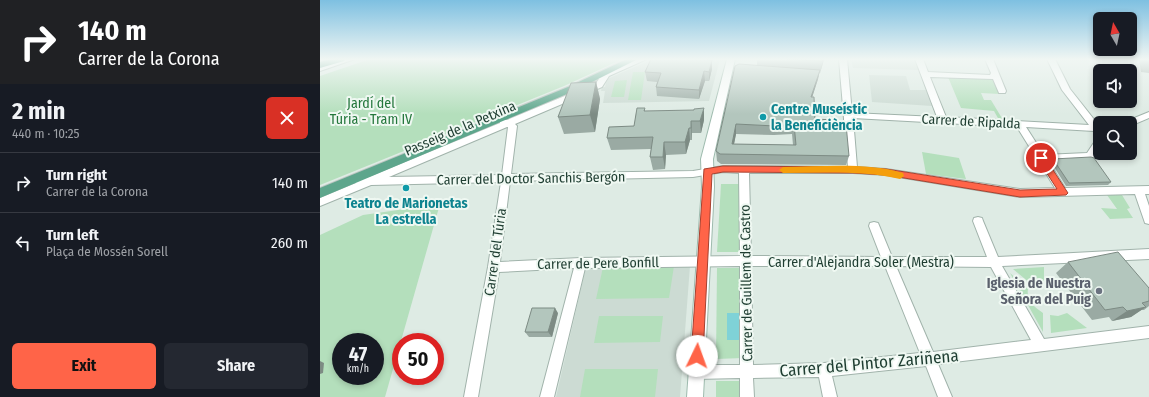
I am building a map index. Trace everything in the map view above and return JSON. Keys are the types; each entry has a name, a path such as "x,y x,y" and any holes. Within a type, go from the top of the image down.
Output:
{"main road":[{"name":"Passeig de la Petxina","path":"320,193 571,89 595,78"},
{"path":"695,397 707,159 730,78"}],"street":[{"name":"Passeig de la Petxina","path":"571,89 600,78"},
{"name":"Passeig de la Petxina","path":"320,202 599,85 604,78"},
{"path":"844,78 853,170"},
{"path":"926,78 942,119"},
{"path":"996,78 1002,91"},
{"path":"1060,78 1066,90 1093,124"},
{"name":"Carrer de Ripalda","path":"847,115 942,119 1093,130"},
{"path":"1137,120 1149,115"},
{"path":"495,120 507,123"},
{"name":"Carrer del Túria","path":"471,397 494,267 513,126 507,123"},
{"path":"1020,124 1063,193"},
{"path":"1041,158 1089,157 1093,154"},
{"name":"Carrer del Doctor Sanchis Bergón","path":"354,179 368,181 700,174 723,169 853,170 886,172 1020,193 1146,190"},
{"name":"Carrer de Guillem de Castro","path":"744,169 747,397"},
{"path":"1146,190 1140,191 1140,195 1149,220"},
{"path":"978,221 994,262 1041,345"},
{"path":"874,226 945,397"},
{"name":"Carrer d'Alejandra Soler (Mestra)","path":"703,261 994,262 1149,254"},
{"path":"1110,256 1120,268"},
{"name":"Carrer de Pere Bonfill","path":"494,267 581,263 703,261"},
{"path":"547,397 581,263"},
{"name":"Carrer del Pintor Zariñena","path":"696,372 824,370 929,359 1149,332"},
{"path":"824,370 830,397"}],"shaded area":[{"path":"610,78 715,78 709,101 603,103 605,91 601,91 602,87 605,87 607,79"},
{"path":"869,78 906,78 910,90 927,90 932,106 872,102"},
{"path":"690,266 680,397 556,397 586,267"}],"green space":[{"name":"Jardí del Túria - Tram IV","path":"320,78 583,78 320,185"},
{"path":"632,78 644,78 641,100 628,100"},
{"path":"948,78 992,78 1000,94 981,93 984,100 991,100 1003,120 999,120 994,111 961,108"},
{"path":"627,80 624,97 611,97 615,81"},
{"path":"922,152 959,158 966,179 926,174"},
{"path":"721,184 742,184 743,252 717,252"},
{"path":"1107,195 1122,195 1130,208 1127,209 1133,218 1110,219 1101,208 1117,209"},
{"path":"440,204 403,333 392,333 392,372 385,397 320,397 320,235 363,215"},
{"path":"674,266 669,298 596,299 603,267"},
{"path":"1044,267 1044,281 1031,284 1013,269"},
{"path":"717,268 743,268 743,358 716,359"},
{"path":"1010,273 1028,289 1029,300 1043,313 1043,332"},
{"path":"1067,313 1087,328 1051,333 1050,315 1058,316"},
{"path":"599,316 663,316 660,342 594,343"},
{"path":"585,369 658,369 655,397 580,397"},
{"path":"716,381 743,381 743,397 716,397"}],"water":[{"path":"727,313 739,313 739,340 727,340"}],"building":[{"path":"659,78 702,78 699,90 656,87"},
{"path":"732,78 817,78 811,97 814,97 815,119 834,120 835,124 846,124 849,156 720,154 716,151","holes":["736,124 775,126 794,124 796,145 732,144"]},
{"path":"596,82 590,115 558,117 571,83"},
{"path":"637,108 645,108 644,111 694,110 704,108 700,121 691,121 691,128 689,128 685,142 664,142 663,157 650,157 653,137 607,138 609,127 634,126"},
{"path":"1093,158 1093,160 1095,160 1111,182 1069,183 1053,159"},
{"path":"1118,252 1149,288 1149,301 1142,303 1146,307 1127,311 1123,307 1105,310 1068,262"},
{"path":"532,308 555,308 548,332 525,332"}],"slow traffic":[{"path":"783,170 853,170 886,172 900,176"}],"place":[{"name":"Centre Museístic la Beneficiència","path":"763,117"},
{"name":"Teatro de Marionetas La estrella","path":"406,188"},
{"name":"Iglesia de Nuestra Señora del Puig","path":"1099,291"}],"route":[{"path":"697,356 708,187 707,172 723,169 853,170 886,172 896,175 953,182 999,191 1020,193 1063,193 1041,158"}]}
